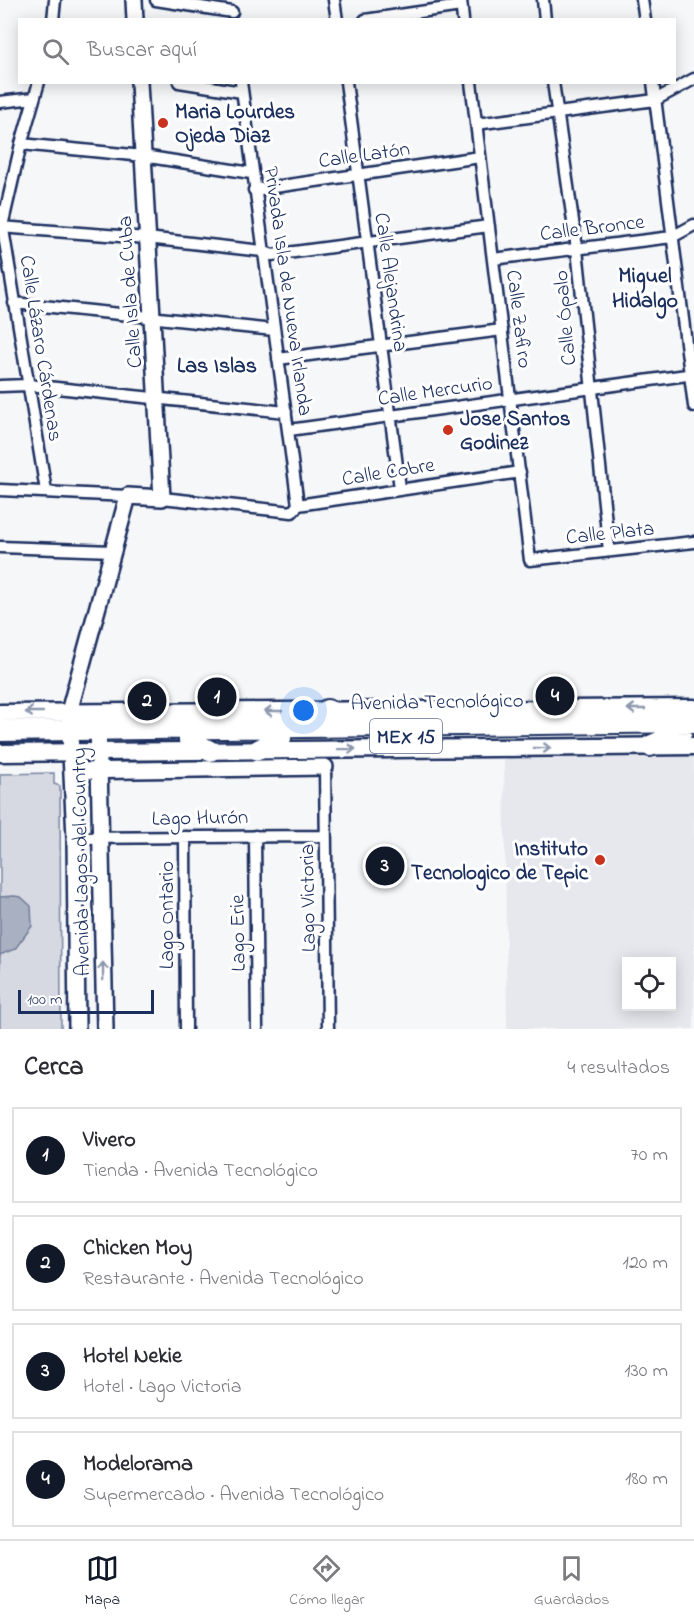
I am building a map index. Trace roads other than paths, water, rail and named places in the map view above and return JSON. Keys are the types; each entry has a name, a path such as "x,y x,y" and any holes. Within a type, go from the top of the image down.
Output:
{"highway":[{"path":"327,710 364,726"},
{"name":"Avenida Tecnológico","path":"0,731 99,734 364,726 691,734"},
{"name":"Avenida Tecnológico","path":"0,742 69,734"},
{"name":"Avenida Tecnológico","path":"99,734 189,740 691,734"},
{"path":"650,746 691,734"},
{"path":"258,750 282,738"},
{"path":"189,740 210,751"}],"main road":[{"name":"Avenida Tecnológico","path":"99,734 327,710 694,708"},
{"name":"Avenida Tecnológico","path":"0,713 69,734"},
{"name":"Avenida Tecnológico","path":"0,753 69,734"},
{"name":"Avenida Tecnológico","path":"99,734 210,751 650,746"}],"street":[{"path":"53,18 55,0"},
{"path":"134,0 135,18"},
{"path":"156,0 232,16 230,0"},
{"path":"334,0 337,18"},
{"path":"543,0 545,18"},
{"path":"642,0 645,18"},
{"path":"376,18 461,3 463,18"},
{"path":"476,124 655,100 694,79"},
{"path":"38,84 1,227 147,238 262,251 272,255 489,226"},
{"name":"Calle Isla de Cuba","path":"139,84 162,498"},
{"path":"204,84 242,87"},
{"name":"Calle Alejandrina","path":"345,84 400,488"},
{"name":"Calle Zafiro","path":"471,84 530,560"},
{"name":"Calle Ópalo","path":"553,84 577,249 609,551"},
{"path":"653,84 692,374 694,406"},
{"name":"Privada Isla de Nueva Irlanda","path":"242,87 251,173 298,505"},
{"path":"0,102 34,98"},
{"path":"21,144 143,156 251,173"},
{"name":"Calle Latón","path":"254,190 480,157"},
{"name":"Calle Lázaro Cárdenas","path":"0,211 46,491"},
{"name":"Calle Bronce","path":"493,259 672,237 694,225"},
{"path":"14,303 274,330"},
{"path":"278,359 502,330"},
{"name":"Calle Mercurio","path":"289,430 692,374"},
{"path":"0,386 28,385 286,411"},
{"name":"Calle Cobre","path":"162,498 292,512 298,505 400,488 520,472"},
{"path":"0,490 162,498"},
{"path":"69,734 128,496"},
{"name":"Calle Plata","path":"530,560 694,542"},
{"path":"0,547 113,551"},
{"name":"Avenida Lagos del Country","path":"69,734 75,838 77,1029"},
{"name":"Avenida Lagos del Country","path":"99,734 105,1029"},
{"path":"72,771 325,768"},
{"name":"Lago Victoria","path":"325,768 328,1029"},
{"name":"Lago Erie","path":"255,836 257,1029"},
{"name":"Lago Hurón","path":"75,838 326,836"},
{"name":"Lago Ontario","path":"184,837 186,1029"}],"water":[{"path":"0,897 21,897 31,906 32,926 15,949 0,955"}],"place":[{"name":"Maria Lourdes Ojeda Diaz","path":"163,123"},
{"name":"Jose Santos Godinez","path":"448,430"},
{"name":"Modelorama","path":"555,696"},
{"name":"Vivero","path":"217,697"},
{"name":"Chicken Moy","path":"147,701"},
{"name":"Instituto Tecnologico de Tepic","path":"600,860"},
{"name":"Hotel Nekie","path":"385,866"}],"district":[{"name":"Miguel Hidalgo","path":"645,286"},
{"name":"Las Islas","path":"217,364"}]}
